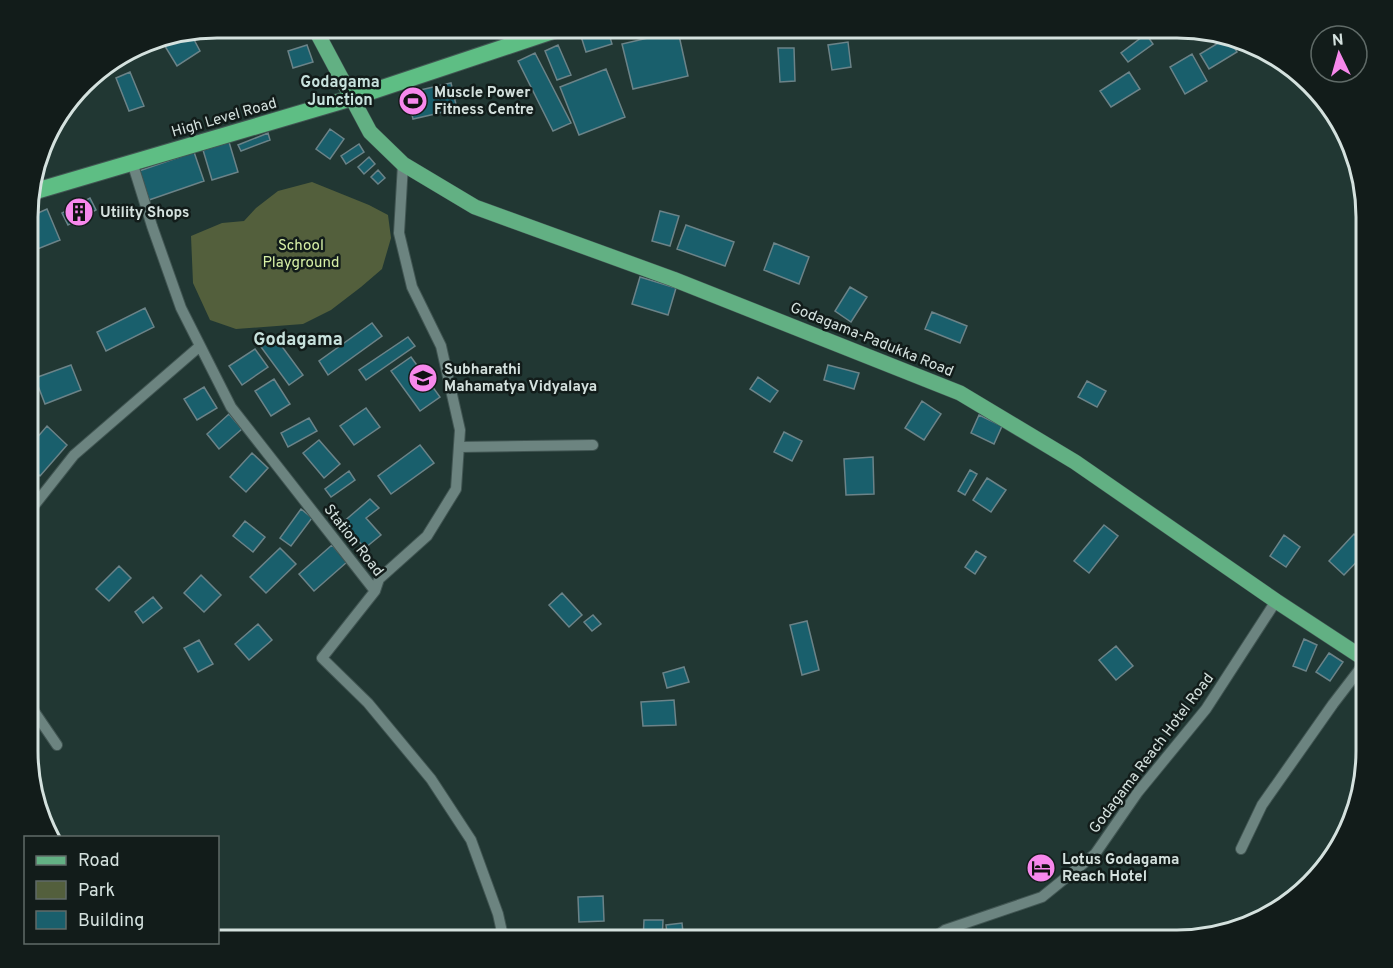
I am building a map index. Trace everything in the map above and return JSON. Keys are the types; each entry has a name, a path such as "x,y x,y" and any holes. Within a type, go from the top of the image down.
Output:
{"highway":[{"name":"High Level Road","path":"40,190 352,98 534,37"}],"main road":[{"name":"Godagama-Padukka Road","path":"319,37 370,132 403,164 475,207 673,279 960,393 1075,462 1355,654"}],"street":[{"name":"Station Road","path":"132,162 181,308 231,407 375,591 322,658 369,703 431,779 471,840 502,930"},
{"path":"375,591 379,579 427,536 456,489 459,447 460,430 441,346 412,287 399,233 403,164"},
{"path":"38,501 74,455 200,346"},
{"path":"459,447 593,446"},
{"name":"Godagama Reach Hotel Road","path":"945,930 1042,897 1095,854 1138,792 1206,709 1276,601"},
{"path":"1241,849 1262,805 1355,675"},
{"path":"38,717 57,745"}],"green space":[{"name":"School Playground","path":"312,182 388,215 391,238 382,269 331,310 303,324 236,329 210,320 193,283 191,236 222,223 244,221 256,208 278,191"}],"building":[{"path":"581,37 610,37 612,44 586,52"},
{"path":"650,37 679,37 688,76 633,89 622,44"},
{"path":"1141,38 1149,38 1153,44 1128,62 1121,53"},
{"path":"194,39 200,51 177,66 165,45"},
{"path":"848,42 851,67 832,70 828,45"},
{"path":"1218,43 1234,47 1237,52 1209,69 1200,54"},
{"path":"307,45 313,62 293,68 288,51"},
{"path":"558,45 571,75 557,80 545,51"},
{"path":"778,48 794,48 795,81 780,82"},
{"path":"535,53 571,123 553,131 518,61"},
{"path":"1192,54 1207,81 1185,94 1170,67"},
{"path":"606,69 625,117 579,135 560,87"},
{"path":"130,72 144,106 129,111 116,78"},
{"path":"1129,72 1140,89 1111,107 1100,91"},
{"path":"451,83 457,109 413,119 407,93"},
{"path":"330,129 344,139 330,159 316,149"},
{"path":"268,133 270,140 241,151 238,145"},
{"path":"229,142 238,172 212,180 203,150"},
{"path":"359,144 364,152 346,164 341,156"},
{"path":"194,152 204,181 149,200 139,171"},
{"path":"369,157 375,164 364,174 358,167"},
{"path":"378,170 385,178 378,184 371,177"},
{"name":"Utility Shops","path":"90,198 96,210 68,225 62,213"},
{"path":"47,209 60,240 37,249 37,216 37,213"},
{"path":"660,211 679,216 670,246 652,241"},
{"path":"686,225 734,242 725,266 677,249"},
{"path":"774,243 809,257 799,284 764,270"},
{"path":"640,277 676,288 668,315 632,304"},
{"path":"850,287 867,297 851,322 835,311"},
{"path":"145,308 154,327 106,351 97,332"},
{"path":"932,312 967,326 960,343 925,329"},
{"path":"372,323 382,336 328,375 319,361"},
{"path":"275,337 303,375 289,385 261,347"},
{"path":"408,337 415,346 366,380 359,370"},
{"path":"255,349 268,367 242,385 229,366"},
{"path":"411,357 440,397 420,411 391,371"},
{"path":"71,365 81,390 45,404 37,384 37,377"},
{"path":"828,365 859,373 854,389 824,380"},
{"path":"758,377 778,391 770,402 750,389"},
{"path":"274,379 290,404 271,416 255,391"},
{"path":"1087,381 1106,391 1097,407 1078,397"},
{"path":"204,387 217,408 197,420 184,399"},
{"path":"922,401 941,414 924,440 905,428"},
{"path":"366,408 380,427 354,445 340,426"},
{"path":"229,414 242,429 219,449 207,434"},
{"path":"979,415 1002,426 994,444 971,433"},
{"path":"309,418 317,431 288,447 281,433"},
{"path":"47,426 67,445 40,476 37,473 37,437"},
{"path":"784,432 802,441 792,461 774,452"},
{"path":"319,440 340,464 324,478 303,453"},
{"path":"420,445 434,463 391,494 378,476"},
{"path":"252,453 268,468 246,492 230,477"},
{"path":"873,457 874,494 846,495 844,459"},
{"path":"970,470 977,474 965,495 958,491"},
{"path":"349,471 355,480 331,497 325,489"},
{"path":"987,478 1006,490 991,512 973,500"},
{"path":"370,499 379,508 366,518 381,535 365,548 342,523"},
{"path":"301,509 312,518 291,546 280,538"},
{"path":"245,521 265,537 253,552 233,536"},
{"path":"1104,525 1118,536 1089,573 1074,561"},
{"path":"1284,535 1300,547 1286,567 1270,556"},
{"path":"1355,535 1355,564 1344,575 1329,561"},
{"path":"332,545 347,562 314,591 299,574"},
{"path":"280,548 296,564 266,593 250,577"},
{"path":"976,551 986,557 975,574 965,567"},
{"path":"119,566 131,578 109,601 96,589"},
{"path":"201,575 221,595 204,612 184,593"},
{"path":"562,593 582,615 569,627 549,605"},
{"path":"153,597 162,608 143,623 135,612"},
{"path":"593,615 601,624 592,631 584,622"},
{"path":"807,621 819,670 802,675 790,625"},
{"path":"258,624 272,640 249,660 235,644"},
{"path":"1304,639 1317,645 1306,671 1293,666"},
{"path":"199,640 213,664 198,672 184,648"},
{"path":"1116,646 1133,666 1116,680 1099,660"},
{"path":"1329,653 1343,662 1330,681 1316,672"},
{"path":"684,667 689,682 667,688 663,673"},
{"path":"674,700 676,725 643,726 641,702"},
{"path":"603,896 604,921 579,922 578,897"},
{"path":"644,920 663,920 663,930 644,930"},
{"path":"682,923 683,930 667,930 666,925"}],"place":[{"name":"Muscle Power Fitness Centre","path":"413,101"},
{"name":"Utility Shops","path":"79,212"},
{"name":"Subharathi Mahamatya Vidyalaya","path":"423,378"},
{"name":"Lotus Godagama Reach Hotel","path":"1041,868"}],"district":[{"name":"Godagama Junction","path":"340,90"},
{"name":"Godagama","path":"298,339"}]}
